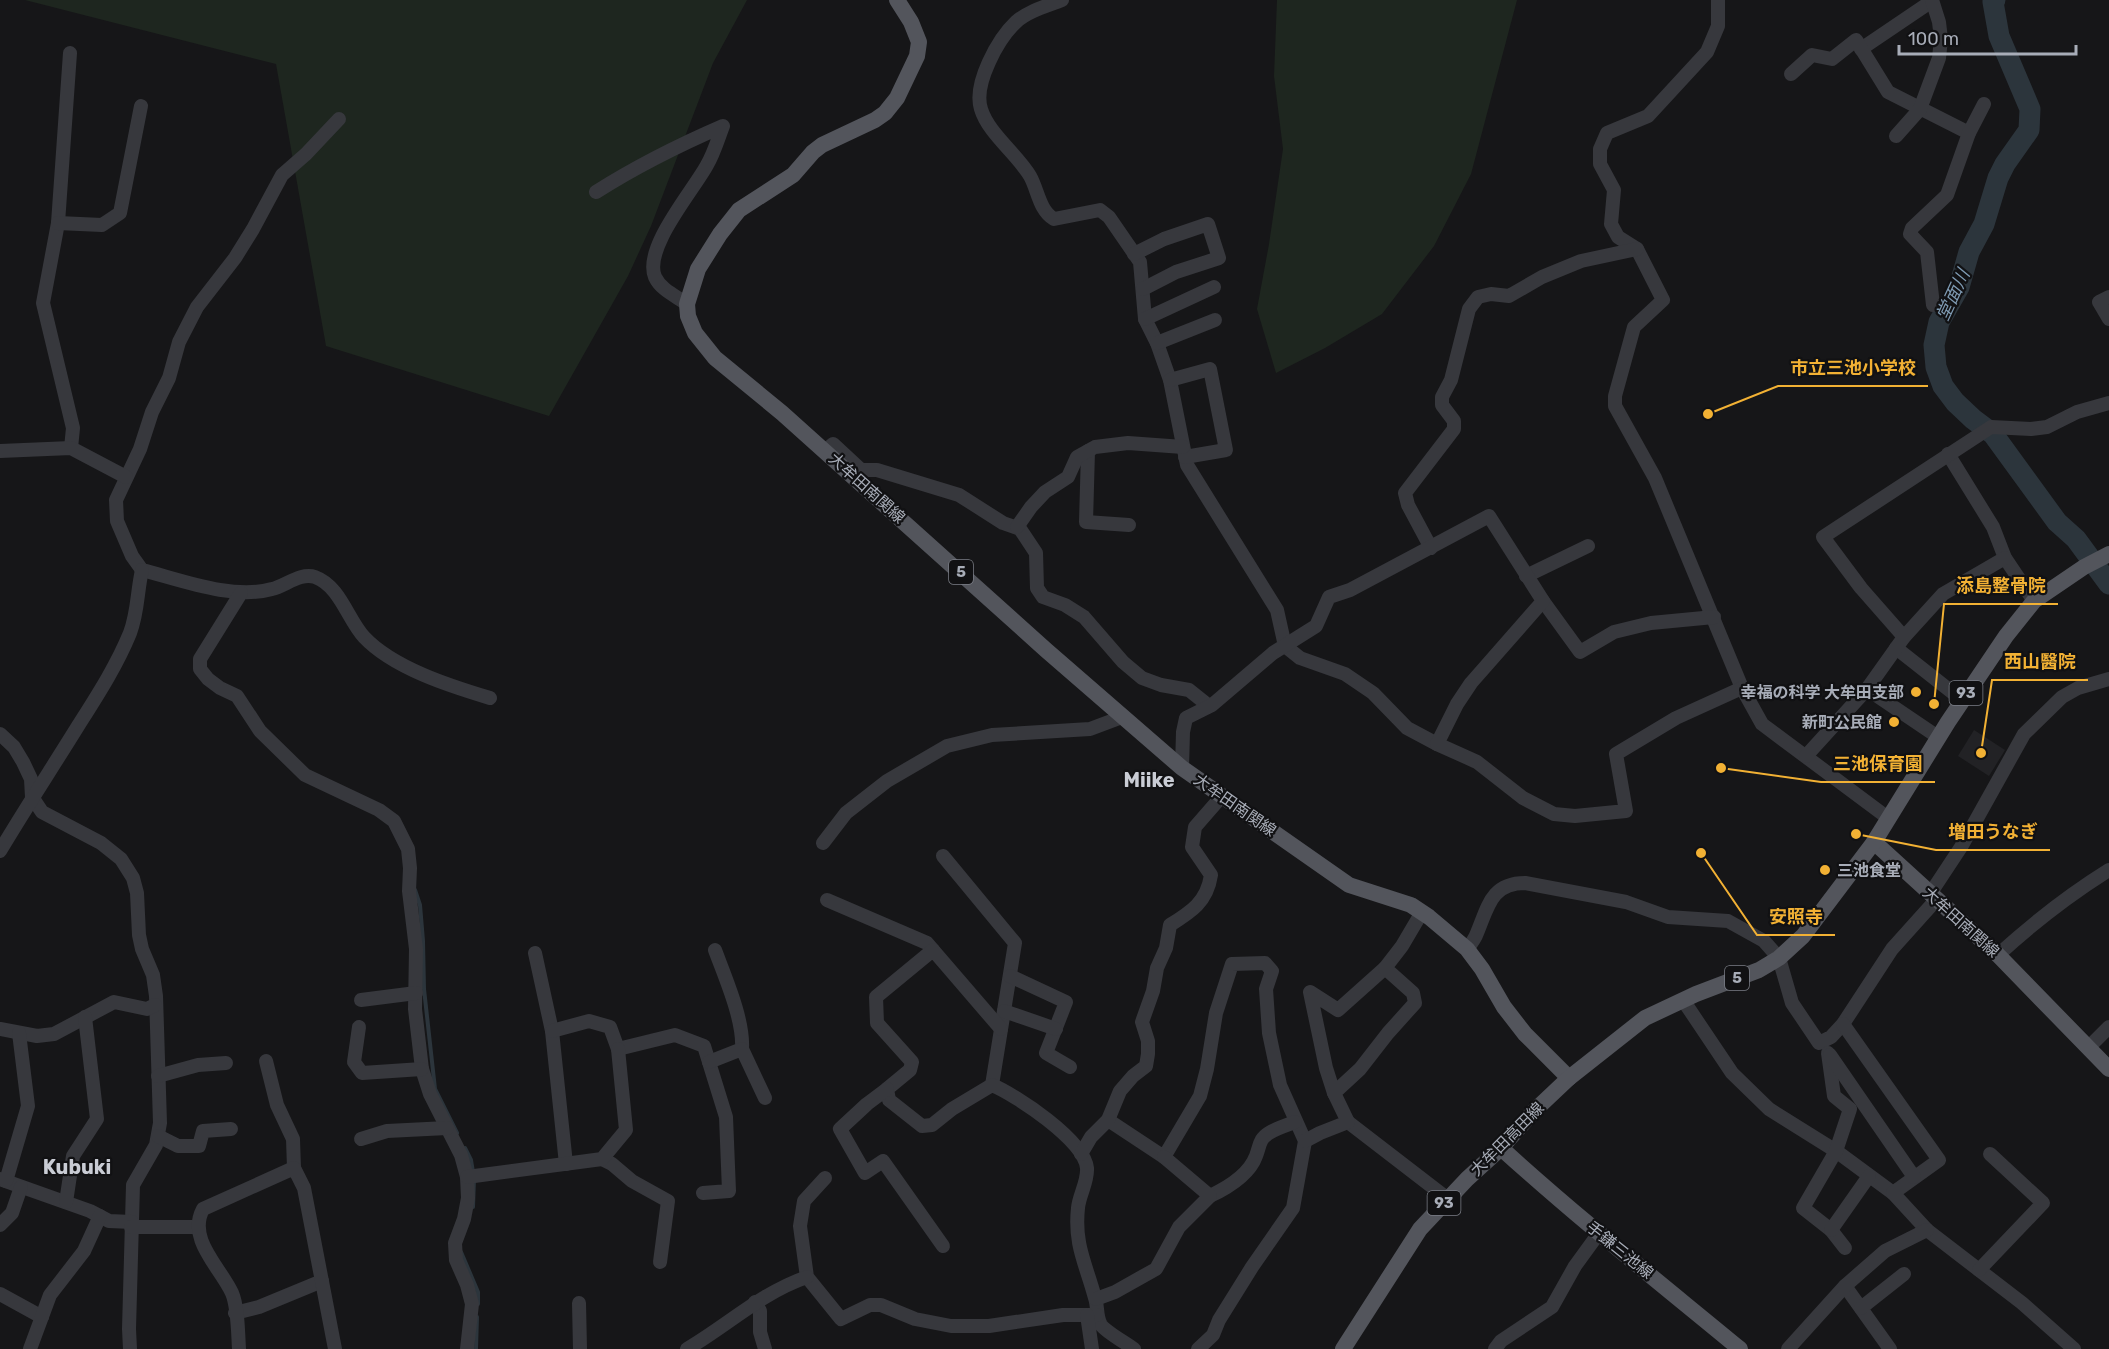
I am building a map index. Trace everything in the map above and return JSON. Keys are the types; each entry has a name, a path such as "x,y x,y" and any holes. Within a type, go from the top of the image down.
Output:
{"main road":[{"path":"687,304 698,269 720,234 739,210 793,175 822,145 885,113 897,98 917,56 919,42 911,22 897,0"},
{"name":"大牟田南関線","path":"687,304 688,316 695,333 716,358 782,413 1182,768 1349,885 1411,905 1467,949 1482,969 1504,1007 1525,1034 1569,1078"},
{"name":"93","path":"1874,842 1992,654 2034,602 2084,567 2106,556"},
{"name":"大牟田南関線","path":"1874,842 1998,955 2109,1069"},
{"name":"5","path":"1569,1078 1645,1018 1683,1000 1759,970 1779,958 1803,936 1874,842"},
{"name":"大牟田高田線","path":"1343,1349 1420,1228 1569,1078"},
{"name":"手鎌三池線","path":"1501,1148 1568,1209 1740,1349"}],"street":[{"path":"1062,0 1016,22 988,61 979,95 981,109 988,122 1030,176 1046,214 1054,219 1100,210 1109,217 1140,262 1144,320 1157,343 1170,380 1187,465 1276,610 1285,646 1300,658 1344,674 1373,693 1407,728 1477,762 1523,798 1554,814 1575,816 1626,811 1616,754 1676,718 1742,688"},
{"path":"1718,0 1718,26 1707,51 1648,116 1607,133 1600,149 1600,164 1614,190 1611,224 1618,237 1637,249 1663,300 1634,327 1615,396 1615,406 1655,478 1742,688 1762,724 1888,818"},
{"path":"1861,49 1932,1 1939,22 1941,39 1938,58 1920,109 1896,136"},
{"path":"1791,74 1812,55 1832,58 1856,40 1888,92 1970,133"},
{"path":"70,53 58,223 43,303 73,428 71,448"},
{"path":"1933,305 1927,252 1910,234 1912,228 1947,195 1970,133 1984,104"},
{"path":"58,223 102,225 120,213 141,106"},
{"path":"339,119 306,154 282,174 235,258 197,307 179,342 169,378 152,412 140,449 116,500 117,521 132,556 142,570 241,593 272,590 300,578 315,577 330,588 343,603 363,636 383,652 436,681 490,698"},
{"path":"596,192 653,159 723,126 708,165 658,242 654,258 655,276 663,288 687,304"},
{"path":"1134,254 1164,239 1208,224 1219,258 1176,272 1143,289"},
{"path":"1431,548 1408,505 1405,493 1454,429 1454,421 1442,405 1442,397 1451,380 1469,309 1473,303 1478,297 1491,294 1509,296 1542,277 1581,261 1637,249"},
{"path":"1144,320 1214,287"},
{"path":"2109,297 2099,302 2109,319"},
{"path":"1157,343 1215,320"},
{"path":"1017,528 1031,507 1045,492 1068,477 1077,457 1088,451 1107,444 1128,443 1184,452 1226,450 1210,369 1170,380"},
{"path":"1962,700 1900,643 1823,537 1985,431 2047,427 2077,412 2109,404"},
{"path":"825,451 833,444 861,470 877,470 959,495 1003,523 1017,528 1029,539 1036,553 1037,588 1043,597 1065,605 1084,617 1123,662 1142,678 1161,685 1189,690 1209,706"},
{"path":"0,451 71,448 126,477"},
{"path":"1088,451 1086,522 1129,525"},
{"path":"1948,454 1993,527 2005,558 2034,602"},
{"path":"1182,768 1183,732 1186,718 1209,706 1273,653 1316,626 1329,597 1350,590 1489,516 1526,576 1580,652 1614,632 1651,623 1714,617"},
{"path":"1526,576 1588,546"},
{"path":"1806,756 1867,689 1900,643 1943,594 2005,558"},
{"path":"0,851 116,665 138,605 142,570"},
{"path":"241,593 200,659 200,669 214,684 237,696 260,731 305,775 379,810 394,821 408,849 409,891 416,949 415,1010 422,1069 430,1094 461,1155 467,1177 468,1198 456,1243 456,1260 472,1304 467,1349"},
{"path":"1437,744 1471,682 1543,601"},
{"path":"1845,1248 1831,1230 1803,1208 1836,1151 1850,1109 1834,1096 1823,1048 1843,1024 1893,949 1933,897 2024,734 2062,697 2078,687 2109,679"},
{"path":"1867,689 1938,737"},
{"path":"823,843 846,813 887,781 947,746 992,735 1090,729 1122,717"},
{"path":"0,734 14,747 23,762 31,779 32,798 42,813 101,843 121,859 133,878 137,892 139,935 153,975 156,996 160,1123 156,1145 133,1185 130,1349"},
{"path":"1081,1154 1091,1137 1108,1120 1120,1091 1133,1076 1146,1066 1148,1041 1142,1022 1153,991 1157,968 1166,948 1170,925 1195,909 1209,887 1211,875 1192,847 1195,827 1222,796"},
{"path":"887,1089 889,1100 921,1126 932,1125 952,1109 992,1085 1015,943 943,856"},
{"path":"1998,955 2069,895 2109,870"},
{"path":"1467,949 1477,935 1485,909 1496,892 1512,883 1525,883 1626,902 1668,917 1728,921 1764,940 1779,958 1792,1003 1914,1177"},
{"path":"827,900 927,943 1001,1029"},
{"path":"1422,912 1402,946 1384,968 1338,1010 1310,992 1326,1068 1334,1093 1348,1122 1448,1199"},
{"path":"715,950 732,997 743,1041 742,1049 765,1098"},
{"path":"933,950 876,997 877,1023 912,1062 909,1070 840,1129 865,1173 884,1161 943,1246"},
{"path":"535,953 552,1031 566,1164"},
{"path":"1164,1157 1200,1096 1216,1013 1232,964 1265,963 1272,971 1266,989 1269,1033 1280,1085 1305,1141 1293,1208 1252,1267 1219,1320 1213,1335 1198,1349"},
{"path":"1334,1093 1360,1069 1415,1003 1413,993 1384,968"},
{"path":"1010,976 1066,1002 1046,1053 1070,1067"},
{"path":"361,1000 416,993"},
{"path":"1683,1000 1732,1073 1769,1109 1836,1151 1893,1193 1927,1230 2047,1323 2074,1349"},
{"path":"0,1029 37,1036 54,1034 114,1002 147,1009 155,1005"},
{"path":"1004,1011 1056,1029"},
{"path":"66,1202 73,1156 97,1119 85,1017"},
{"path":"552,1031 589,1021 610,1027 618,1049 626,1130 602,1159"},
{"path":"1843,1024 1939,1160 1893,1193"},
{"path":"359,1026 354,1062 362,1073 422,1069"},
{"path":"2089,1047 2109,1027"},
{"path":"19,1033 28,1106 3,1180 66,1202 110,1221 131,1225 198,1227"},
{"path":"618,1049 675,1035 704,1046 726,1117 729,1191 703,1193"},
{"path":"709,1062 742,1049"},
{"path":"266,1060 278,1105 293,1139 294,1168 304,1188 335,1349"},
{"path":"158,1076 198,1065 226,1063"},
{"path":"992,1085 1004,1090 1063,1132 1081,1154 1087,1167 1078,1207 1077,1239 1084,1268 1096,1299 1092,1315 1092,1349"},
{"path":"1108,1120 1164,1157 1210,1196"},
{"path":"1096,1299 1115,1292 1156,1269 1179,1227 1210,1196 1234,1182 1250,1166 1256,1157 1259,1142 1269,1132 1295,1122"},
{"path":"1305,1141 1348,1122"},
{"path":"361,1139 387,1131 447,1128"},
{"path":"158,1136 178,1146 199,1146 203,1131 231,1129"},
{"path":"1979,1270 2043,1203 1990,1154"},
{"path":"467,1177 602,1159 612,1164 632,1181 668,1201 660,1262"},
{"path":"240,1349 233,1295 207,1254 198,1227 199,1218 203,1209 294,1168"},
{"path":"1831,1230 1869,1176"},
{"path":"825,1178 804,1201 800,1226 807,1277 841,1319 870,1305 881,1305 915,1319 951,1326 989,1326 1063,1315 1092,1315"},
{"path":"0,1225 12,1213 21,1187"},
{"path":"30,1349 50,1295 84,1251 100,1216"},
{"path":"1788,1349 1845,1286 1885,1251 1927,1230"},
{"path":"1495,1349 1501,1341 1552,1308 1575,1266 1599,1233"},
{"path":"1861,1308 1904,1274"},
{"path":"687,1349 755,1302 786,1284 807,1277"},
{"path":"236,1313 259,1307 322,1281"},
{"path":"1845,1286 1890,1349"},
{"path":"0,1294 42,1317"},
{"path":"755,1302 760,1311 760,1332 765,1349"},
{"path":"579,1303 580,1349"},
{"path":"1092,1315 1101,1326 1134,1349"}],"shaded area":[{"path":"25,0 747,0 713,63 651,226 628,276 549,416 326,346 276,64"},
{"path":"1277,0 1517,0 1471,174 1434,246 1382,314 1325,348 1276,373 1257,309 1283,149 1274,76"},
{"path":"1974,730 2005,750 1989,776 1958,756"}],"waterway":[{"name":"堂面川","path":"1995,0 1993,2 1999,36 2030,109 2029,130 1998,178 1984,224 1969,252 1959,287 1939,322 1934,345 1936,367 1943,386 1955,402 1993,434 2057,522 2076,539 2109,584"},
{"path":"415,890 420,905 424,989 435,1089 457,1133"},
{"path":"465,1148 471,1160 473,1172"},
{"path":"473,1207 474,1179"},
{"path":"461,1252 478,1292 478,1304"},
{"path":"476,1349 477,1317"}],"place":[{"name":"市立三池小学校","path":"1708,414"},
{"name":"幸福の科学 大牟田支部","path":"1916,692"},
{"name":"添島整骨院","path":"1934,704"},
{"name":"新町公民館","path":"1894,722"},
{"name":"西山醫院","path":"1981,753"},
{"name":"三池保育園","path":"1721,768"},
{"name":"増田うなぎ","path":"1856,834"},
{"name":"安照寺","path":"1701,853"},
{"name":"三池食堂","path":"1825,870"}],"district":[{"name":"Miike","path":"1149,780"},
{"name":"Kubuki","path":"77,1167"}]}
